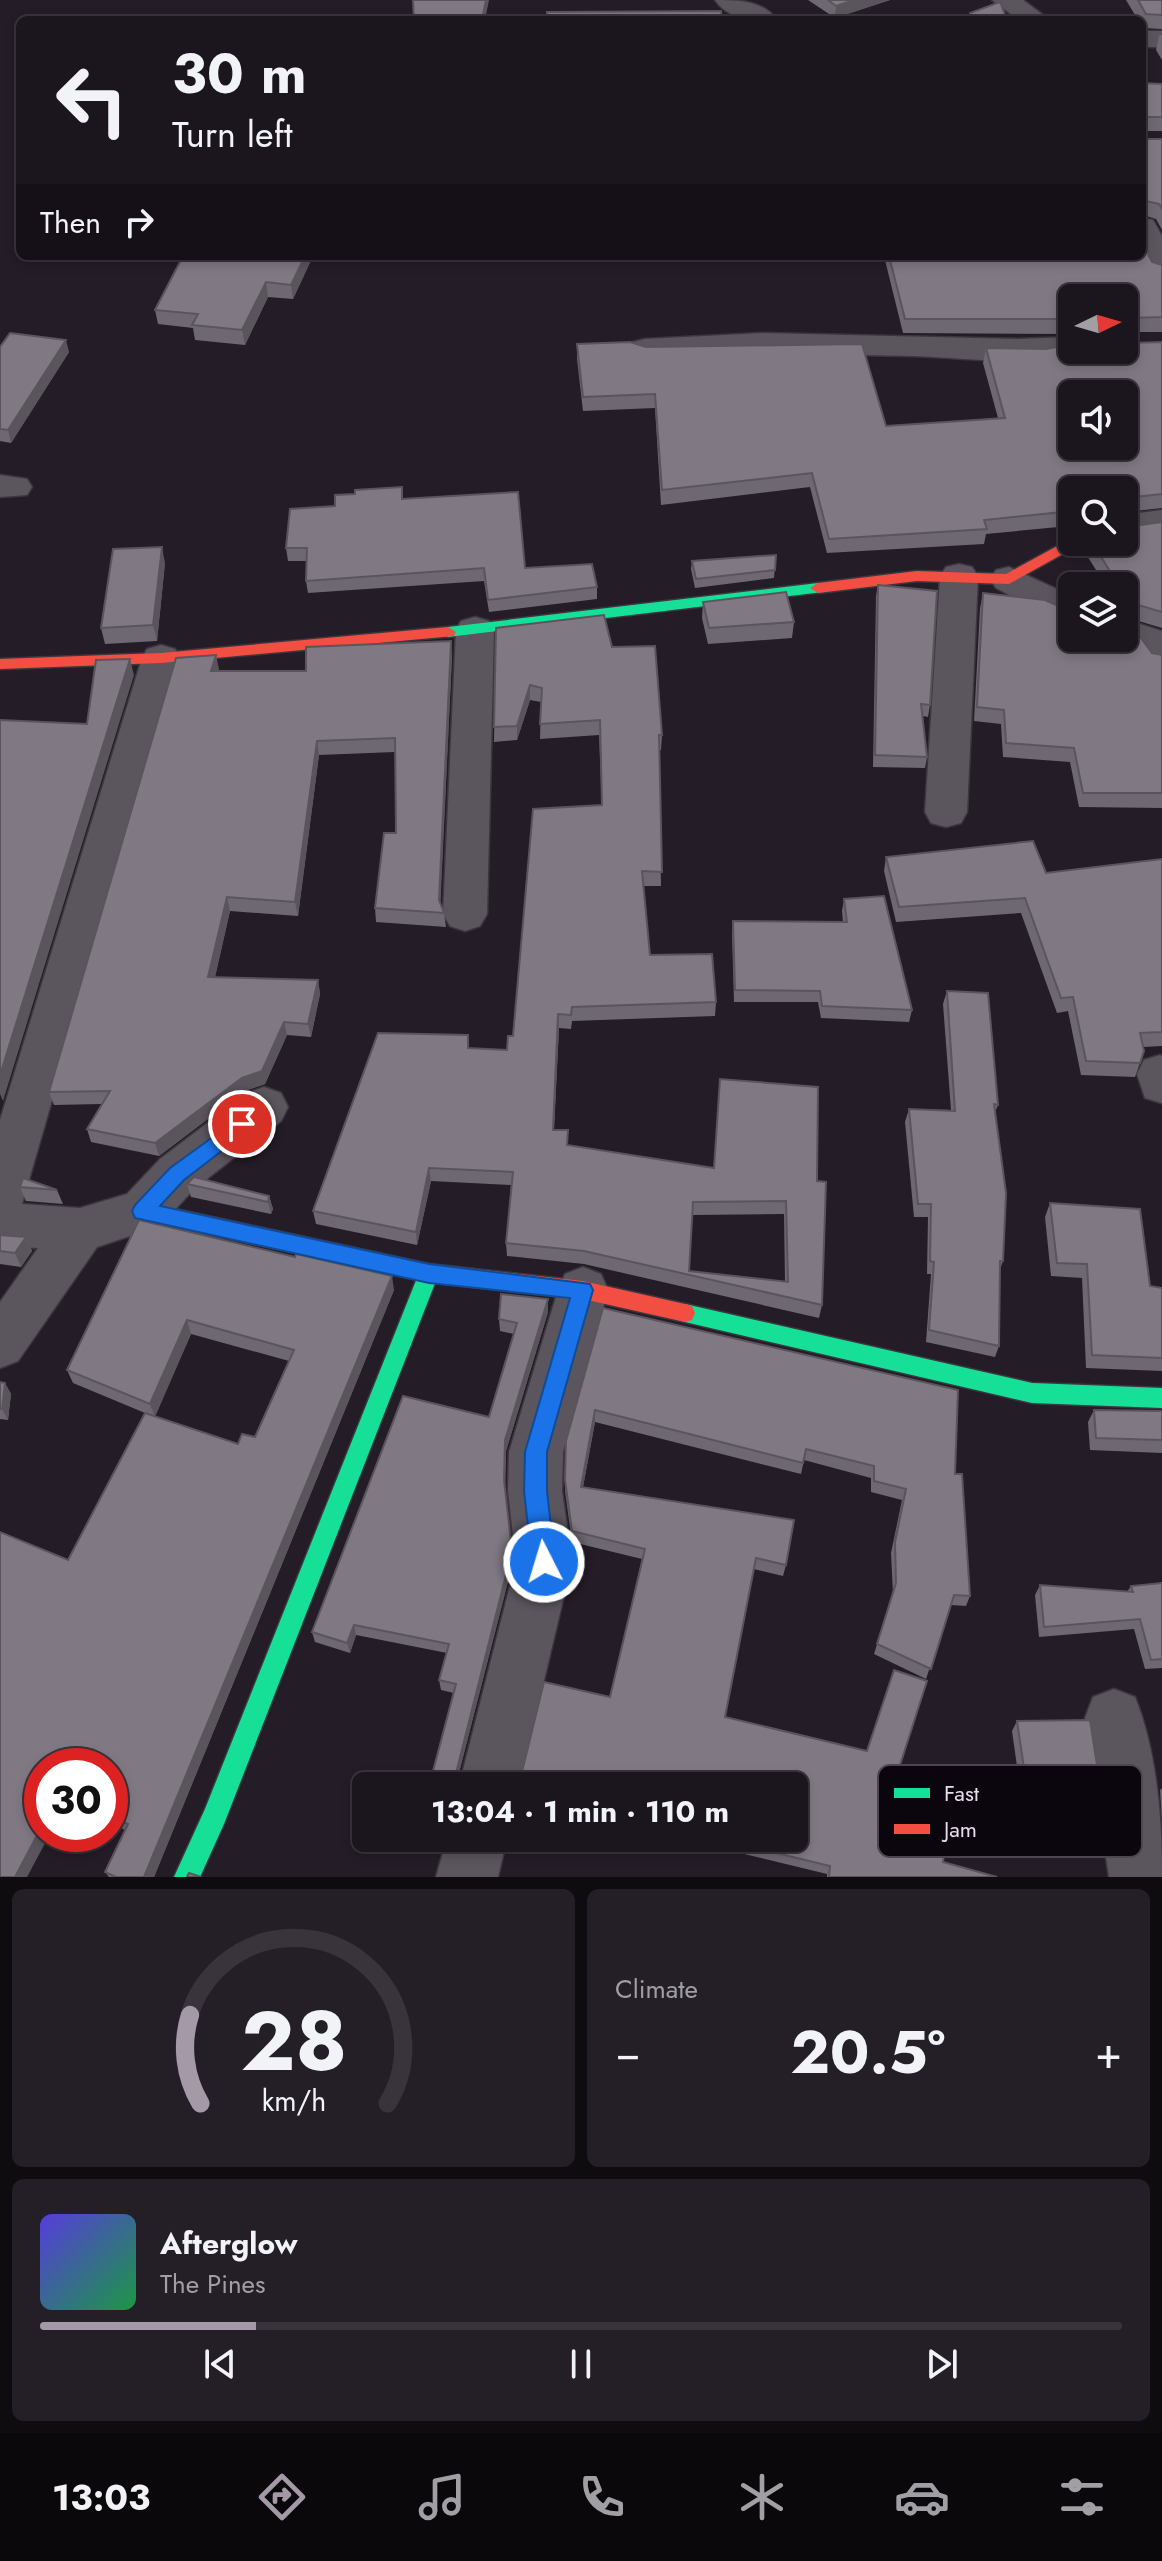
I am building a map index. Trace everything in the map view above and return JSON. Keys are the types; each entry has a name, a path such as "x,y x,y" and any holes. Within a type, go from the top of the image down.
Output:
{"street":[{"path":"728,0 757,16"},
{"path":"1005,0 1031,16"},
{"path":"1146,235 1162,268"},
{"path":"645,349 763,343 1058,348"},
{"path":"1138,525 1162,522"},
{"path":"1009,579 1058,551"},
{"path":"0,664 161,658 475,630 917,576 1009,579 1058,605"},
{"path":"946,812 959,576"},
{"path":"465,914 475,630"},
{"path":"0,1200 161,658"},
{"path":"143,1211 177,1174 264,1107"},
{"path":"0,1224 80,1230 143,1211 429,1273 583,1290 1032,1393 1162,1398"},
{"path":"0,1344 80,1230"},
{"path":"187,1877 215,1815 429,1273"},
{"path":"492,1772 544,1562 535,1491 536,1452 583,1290"},
{"path":"1114,1718 1122,1765"},
{"path":"467,1877 473,1852"},
{"path":"1137,1857 1140,1877"}],"building":[{"path":"413,0 486,0 483,16 414,16"},
{"path":"828,0 854,0 836,6"},
{"path":"1138,0 1162,0 1162,15 1146,14"},
{"path":"1000,2 1005,16 971,16 970,13"},
{"path":"721,11 722,16 547,16 547,12"},
{"path":"1146,83 1162,84 1162,117 1146,117"},
{"path":"1146,139 1162,139 1162,209 1159,204 1146,201"},
{"path":"1146,250 1152,262 1162,265 1162,317 1138,318 1138,284 1058,284 1058,319 905,319 890,260 1146,260"},
{"path":"181,260 303,260 291,285 266,282 242,330 192,325 198,314 155,310"},
{"path":"10,333 66,340 8,430 0,429 0,347"},
{"path":"630,342 646,347 862,344 886,426 1005,418 986,348 1058,347 1058,364 1138,364 1138,343 1162,342 1162,494 1138,497 1138,476 1058,476 1058,512 984,520 987,529 829,539 812,473 662,490 655,394 583,397 577,344"},
{"path":"402,487 402,499 518,492 525,568 592,564 597,587 488,600 484,568 306,581 307,548 286,548 290,509 335,506 335,495 355,494 355,490"},
{"path":"1162,522 1162,612 1138,605 1138,572 1110,572 1101,556 1138,556 1138,525"},
{"path":"162,547 153,625 101,628 113,549"},
{"path":"776,555 775,570 696,579 692,561"},
{"path":"878,585 937,591 930,705 921,704 927,757 875,755"},
{"path":"786,592 794,622 709,628 703,602"},
{"path":"983,593 1045,600 1058,606 1058,652 1138,652 1138,637 1141,638 1152,653 1162,655 1162,793 1083,793 1074,748 1006,743 1004,710 977,707"},
{"path":"604,615 612,647 655,646 662,735 659,735 662,872 642,871 650,955 712,954 716,1002 572,1007 571,1015 558,1014 553,1130 568,1130 567,1145 714,1168 720,1079 818,1087 817,1181 826,1182 822,1305 584,1251 506,1243 513,1172 429,1168 416,1232 313,1211 378,1033 468,1035 468,1048 507,1050 508,1036 513,1036 533,809 602,805 600,720 540,724 542,688 530,685 517,726 494,727 496,628","holes":["786,1201 788,1282 689,1271 693,1202"]},
{"path":"451,641 439,900 444,913 375,908 384,833 396,833 395,738 317,741 295,902 227,897 208,977 318,980 308,1024 284,1022 262,1071 242,1078 155,1143 87,1129 110,1091 49,1092 176,658 216,655 211,671 306,671 306,647"},
{"path":"130,659 0,1075 0,720 87,724 96,660"},
{"path":"1033,841 1046,873 1162,859 1162,1032 1140,1033 1144,1051 1140,1063 1086,1061 1073,997 1061,998 1025,898 899,907 886,857"},
{"path":"884,896 912,1010 822,1006 820,991 735,990 733,921 847,922 844,899"},
{"path":"947,991 988,993 998,1105 994,1104 1006,1193 1003,1261 1000,1261 999,1346 929,1330 934,1262 930,1261 931,1204 918,1204 909,1109 955,1111"},
{"path":"194,1177 269,1196 268,1202 187,1184"},
{"path":"23,1178 57,1190 20,1187"},
{"path":"1050,1203 1140,1209 1150,1286 1162,1288 1162,1358 1092,1355 1087,1264 1057,1263"},
{"path":"139,1220 295,1257 296,1254 392,1276 144,1877 116,1877 105,1872 115,1852 128,1852 128,1748 24,1748 24,1852 28,1852 15,1877 0,1877 0,1532 68,1560 145,1413 238,1444 242,1434 255,1437 294,1350 187,1320 150,1404 67,1370"},
{"path":"0,1235 26,1237 15,1253 0,1251"},
{"path":"501,1294 548,1299 505,1440 504,1480 512,1551 456,1772 433,1772 456,1684 439,1680 449,1644 354,1625 347,1643 312,1632 403,1396 489,1417 517,1323 499,1319"},
{"path":"603,1308 958,1390 955,1474 962,1474 970,1596 954,1595 931,1669 877,1644 896,1583 895,1542 906,1489 874,1481 874,1466 806,1449 803,1463 595,1410 581,1487 794,1520 786,1565 756,1558 725,1717 867,1751 894,1670 927,1681 900,1765 878,1765 878,1857 944,1857 943,1862 997,1877 829,1877 830,1866 772,1852 808,1852 808,1772 522,1772 544,1682 610,1697 645,1549 572,1531 565,1480 566,1441"},
{"path":"0,1382 5,1383 2,1409 0,1409"},
{"path":"1094,1410 1162,1411 1162,1440 1096,1438"},
{"path":"1162,1583 1162,1659 1151,1660 1140,1619 1044,1627 1040,1585 1133,1592 1131,1586"},
{"path":"1090,1720 1097,1765 1024,1765 1017,1721"}],"traffic: fast":[{"path":"448,632 818,588"},
{"path":"187,1877 215,1815 429,1273"},
{"path":"685,1313 1032,1393 1162,1398"}],"traffic: jam":[{"path":"818,588 917,576 1009,579 1058,551"},
{"path":"0,664 161,658 448,632"},
{"path":"143,1211 429,1273 583,1290 685,1313"}],"route":[{"path":"242,1124 177,1174 143,1211 429,1273 583,1290 536,1452 535,1491 544,1562"}]}
